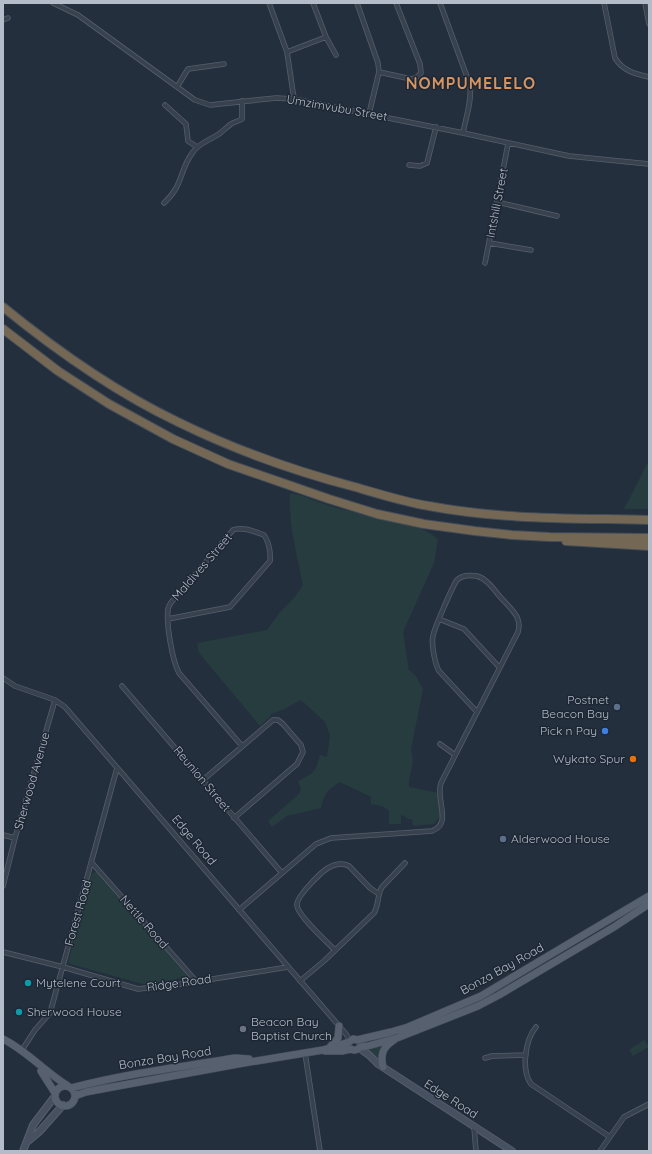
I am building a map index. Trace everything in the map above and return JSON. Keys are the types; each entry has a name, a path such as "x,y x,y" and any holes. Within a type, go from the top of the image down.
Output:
{"highway":[{"path":"3,301 22,317 41,338"},
{"path":"3,307 41,338 116,388 177,422 220,442 268,461 327,480 429,506 480,513 545,518 649,520"},
{"path":"3,330 58,371 109,404 173,440 228,464 286,485 377,514 424,524 512,535 649,538"},
{"path":"550,537 563,541 649,546"}],"main road":[{"name":"Bonza Bay Road","path":"75,1096 96,1090 265,1059 326,1049 342,1051 354,1045 408,1027 481,996 649,896"},
{"name":"Bonza Bay Road","path":"354,1045 368,1046 397,1038 478,1006 614,927 649,904"},
{"path":"326,1049 338,1038 339,1026"},
{"path":"381,1065 382,1052 397,1038"},
{"path":"3,1039 22,1050 53,1077 73,1090 75,1096 70,1104 63,1105 58,1102 45,1076 31,1058"},
{"name":"Bonza Bay Road","path":"69,1087 235,1058 265,1059"},
{"path":"55,1095 62,1086 69,1087"}],"street":[{"name":"Umzimvubu Street","path":"53,3 78,15 194,100 202,103 210,105 276,98 294,99 436,127 508,144 569,156 649,164"},
{"path":"270,3 287,52 294,99"},
{"path":"313,3 326,37 336,55"},
{"path":"357,3 378,64 379,72 369,114"},
{"path":"379,72 411,79 416,78 421,73 420,64 396,3"},
{"path":"440,3 470,85 471,92 463,133"},
{"path":"604,3 615,58 618,64 632,73 649,77"},
{"path":"645,3 649,24"},
{"path":"3,20 8,18"},
{"path":"287,52 326,37"},
{"path":"177,87 188,69 224,64"},
{"path":"164,203 176,191 186,163 197,147 220,133 231,124 242,119 242,101"},
{"path":"165,105 183,121 186,126 188,141 197,147"},
{"path":"409,165 420,166 427,163 436,127"},
{"name":"Intshili Street","path":"485,263 508,144"},
{"path":"497,202 556,216"},
{"path":"489,242 531,250"},
{"name":"Maldives Street","path":"168,619 230,607 270,561 268,544 264,535 238,528 233,530 171,602 168,608 168,619 174,660 179,673 242,746"},
{"path":"239,910 316,844 327,839 432,831 437,829 441,824 443,816 439,789 455,755 477,712 499,667 518,632 519,626 519,621 514,612 483,579 471,575 458,579 439,619 432,639 437,667 442,675 477,712"},
{"path":"439,619 464,629 499,667"},
{"name":"Edge Road","path":"3,678 19,687 55,700 65,707 354,1045 381,1065 512,1151"},
{"name":"Reunion Street","path":"122,686 282,873"},
{"name":"Sherwood Avenue","path":"3,886 15,838 55,700"},
{"path":"203,780 271,721 275,720 283,724 301,745 303,752 301,758 294,767 234,818"},
{"path":"440,744 455,755"},
{"name":"Forest Road","path":"22,1050 34,1032 50,1013 118,768"},
{"path":"3,835 15,838"},
{"name":"Nettle Road","path":"92,862 196,981"},
{"path":"335,950 299,911 297,902 301,894 327,869 346,864 350,866 370,888 379,894"},
{"path":"300,981 374,913 379,894 384,884 405,864"},
{"name":"Ridge Road","path":"3,952 63,967 138,989 176,985 288,967"},
{"path":"536,1027 530,1034 526,1055 527,1077 532,1086 610,1137"},
{"path":"305,1053 320,1151"},
{"path":"485,1058 492,1056 526,1055"},
{"path":"23,1151 33,1125 55,1095"},
{"path":"600,1151 624,1117 649,1104"},
{"path":"27,1142 39,1132 63,1105"},
{"path":"474,1127 476,1151"}],"green space":[{"path":"649,460 649,509 624,509"},
{"path":"290,493 337,508 376,516 420,528 438,540 434,563 403,632 409,670 416,676 423,689 411,749 413,761 409,787 438,793 441,816 434,824 413,826 412,819 408,819 401,815 401,824 389,824 389,811 382,806 371,804 371,797 340,782 328,792 321,808 287,816 272,827 268,821 299,794 301,789 298,781 313,772 317,766 320,755 327,757 330,736 325,722 301,700 271,714 270,717 260,726 199,653 197,643 267,630 303,585 290,516"},
{"path":"97,872 187,975 186,977 158,983 143,984 70,964 68,962 92,873"},
{"path":"644,1040 649,1047 633,1056 629,1050"},
{"path":"381,1045 383,1046 379,1054 379,1060 369,1049"}],"place":[{"name":"Postnet Beacon Bay","path":"617,707"},
{"name":"Pick n Pay","path":"605,731"},
{"name":"Wykato Spur","path":"633,759"},
{"name":"Alderwood House","path":"503,839"},
{"name":"Mytelene Court","path":"28,983"},
{"name":"Sherwood House","path":"19,1012"},
{"name":"Beacon Bay Baptist Church","path":"243,1029"}],"district":[{"name":"NOMPUMELELO","path":"471,83"}]}
